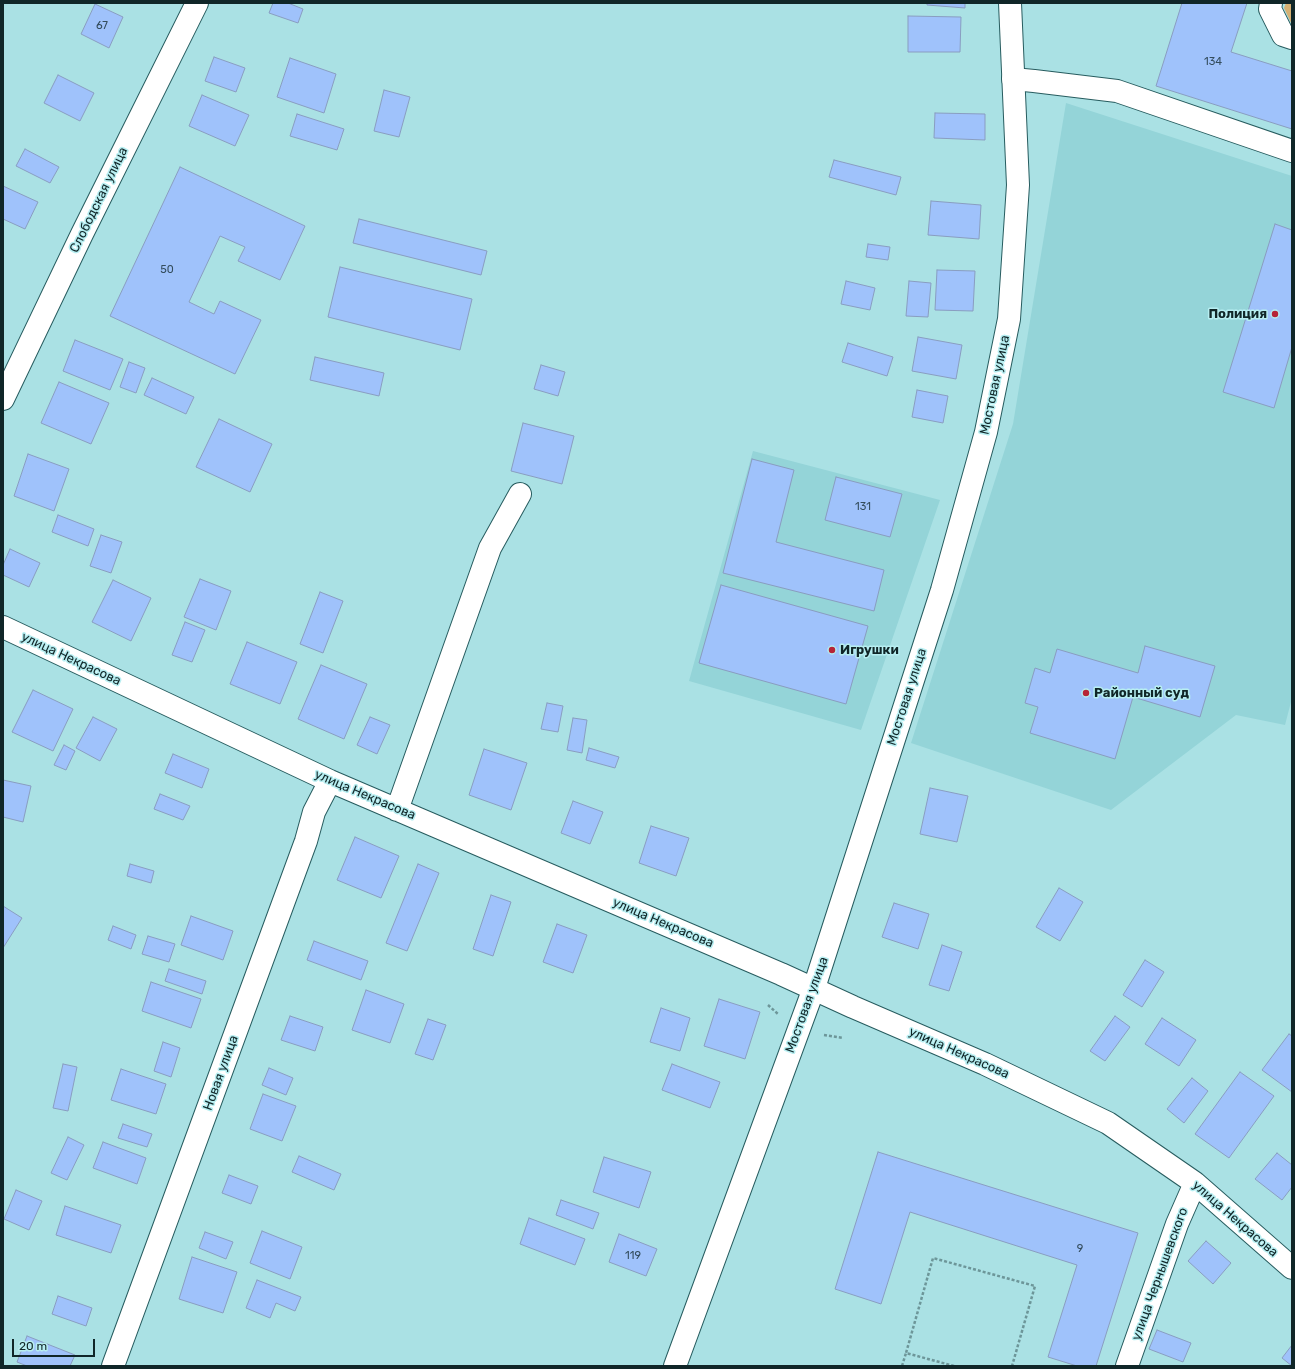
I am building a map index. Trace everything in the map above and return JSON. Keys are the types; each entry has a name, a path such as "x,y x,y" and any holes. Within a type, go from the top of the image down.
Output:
{"street":[{"name":"Слободская улица","path":"3,399 78,241 197,3"},
{"name":"Мостовая улица","path":"676,1366 814,988 942,590 986,432 1010,311 1018,185 1010,3"},
{"path":"1271,3 1270,9 1283,35 1292,38"},
{"path":"1013,80 1117,91 1292,151"},
{"path":"397,810 490,548 520,494"},
{"name":"улица Некрасова","path":"3,627 330,781 814,988 853,1007 985,1064 1108,1122 1195,1183 1292,1268"},
{"name":"Новая улица","path":"113,1366 306,841 314,812 330,781"},
{"name":"улица Чернышевского","path":"1127,1366 1177,1224 1195,1183"}],"path":[{"path":"902,1366 933,1258 1035,1286 1012,1366"},
{"path":"906,1353 954,1366"}],"shaded area":[{"path":"1286,3 1292,3 1292,25 1284,8"},
{"path":"1066,103 1292,176 1292,698 1285,725 1236,715 1111,810 911,743 1013,424"},
{"path":"753,451 940,500 861,730 689,681"}],"building":[{"path":"273,3 288,3 303,9 298,23 269,13"},
{"path":"927,3 965,3 965,8 927,5"},
{"path":"1182,3 1247,3 1231,52 1292,71 1292,129 1156,86"},
{"path":"95,4 123,17 109,48 81,34"},
{"path":"908,16 961,17 960,52 908,52"},
{"path":"214,57 245,68 236,92 205,81"},
{"path":"290,58 336,74 324,113 277,97"},
{"path":"58,75 94,93 80,121 44,103"},
{"path":"384,90 410,97 399,137 374,131"},
{"path":"202,95 249,115 235,146 189,126"},
{"path":"935,113 985,114 985,140 934,138"},
{"path":"297,114 344,129 337,150 290,136"},
{"path":"25,149 59,167 50,183 16,166"},
{"path":"834,160 901,177 896,195 829,177"},
{"path":"180,167 305,226 280,280 238,261 245,247 220,236 189,302 214,314 220,301 261,320 235,374 110,316"},
{"path":"3,186 38,202 25,229 3,219"},
{"path":"931,201 981,205 979,239 928,235"},
{"path":"359,219 487,251 481,275 353,243"},
{"path":"1275,224 1292,230 1292,347 1274,408 1223,392"},
{"path":"868,244 890,247 888,260 866,257"},
{"path":"340,267 472,299 460,350 328,317"},
{"path":"937,270 975,271 973,311 935,310"},
{"path":"846,281 875,288 870,310 841,304"},
{"path":"909,281 931,283 928,317 906,316"},
{"path":"918,337 962,345 956,379 912,371"},
{"path":"75,340 123,359 110,390 63,371"},
{"path":"848,343 893,357 887,376 842,362"},
{"path":"315,357 384,373 379,396 310,380"},
{"path":"129,362 145,368 136,393 120,387"},
{"path":"541,365 565,372 558,396 534,389"},
{"path":"152,378 194,397 186,414 144,395"},
{"path":"59,382 109,403 91,444 41,423"},
{"path":"917,390 948,396 943,423 912,417"},
{"path":"219,419 272,444 250,492 196,467"},
{"path":"523,423 574,436 562,484 511,471"},
{"path":"28,454 69,469 54,511 14,496"},
{"path":"752,459 794,470 776,542 884,570 874,611 723,573"},
{"path":"836,477 902,494 890,537 825,520"},
{"path":"58,515 94,529 88,546 52,532"},
{"path":"101,535 122,542 111,573 90,566"},
{"path":"10,549 40,563 29,587 3,575 3,565"},
{"path":"200,579 231,591 216,630 184,617"},
{"path":"113,580 151,598 131,641 92,622"},
{"path":"721,585 868,626 846,704 699,663"},
{"path":"320,592 343,601 323,653 300,644"},
{"path":"185,622 205,630 192,662 172,655"},
{"path":"247,642 297,662 280,704 230,684"},
{"path":"1145,646 1215,666 1200,717 1133,697 1115,759 1030,733 1038,707 1025,703 1035,668 1050,673 1057,649 1138,673"},
{"path":"321,665 367,684 344,739 298,719"},
{"path":"33,690 73,709 53,751 12,732"},
{"path":"547,703 563,706 558,732 541,729"},
{"path":"93,717 117,729 100,761 76,748"},
{"path":"370,717 390,725 377,754 357,745"},
{"path":"573,718 587,720 582,753 567,750"},
{"path":"64,745 75,751 66,770 54,765"},
{"path":"589,748 619,757 615,768 586,760"},
{"path":"484,749 527,763 511,810 469,795"},
{"path":"173,754 209,769 202,788 165,773"},
{"path":"3,780 31,786 23,822 3,817"},
{"path":"930,788 968,796 957,842 920,834"},
{"path":"160,794 190,806 183,820 154,809"},
{"path":"573,801 603,812 590,844 561,833"},
{"path":"651,826 689,838 676,876 639,863"},
{"path":"355,837 399,856 381,898 337,880"},
{"path":"130,864 154,871 151,883 127,876"},
{"path":"418,864 439,873 407,951 386,943"},
{"path":"1059,888 1083,902 1060,941 1036,927"},
{"path":"491,895 511,902 493,956 473,949"},
{"path":"894,903 929,914 918,949 882,937"},
{"path":"3,906 22,918 3,948"},
{"path":"191,916 233,931 223,960 181,945"},
{"path":"557,924 587,935 573,973 543,962"},
{"path":"113,926 136,935 131,949 108,940"},
{"path":"148,936 175,944 169,962 142,954"},
{"path":"314,941 368,961 361,980 307,960"},
{"path":"942,945 962,952 949,991 929,985"},
{"path":"1145,960 1164,972 1142,1007 1123,995"},
{"path":"169,969 206,981 202,994 165,981"},
{"path":"151,982 201,999 191,1028 142,1011"},
{"path":"366,990 404,1004 390,1043 352,1030"},
{"path":"719,999 760,1012 745,1059 704,1046"},
{"path":"661,1008 690,1018 680,1051 650,1042"},
{"path":"290,1016 323,1027 315,1051 281,1040"},
{"path":"1115,1016 1130,1027 1105,1061 1090,1051"},
{"path":"1162,1018 1196,1040 1179,1066 1145,1044"},
{"path":"428,1019 446,1025 433,1060 415,1054"},
{"path":"1289,1034 1292,1036 1292,1092 1262,1070"},
{"path":"163,1042 180,1048 171,1077 154,1071"},
{"path":"63,1064 77,1067 68,1111 53,1108"},
{"path":"672,1064 720,1082 710,1108 662,1090"},
{"path":"269,1068 293,1078 286,1095 262,1085"},
{"path":"121,1069 166,1084 156,1114 111,1100"},
{"path":"1240,1072 1274,1096 1229,1158 1195,1134"},
{"path":"1192,1078 1208,1091 1184,1123 1167,1109"},
{"path":"263,1094 296,1106 282,1141 250,1129"},
{"path":"123,1124 152,1134 147,1147 118,1138"},
{"path":"68,1137 84,1145 67,1180 51,1173"},
{"path":"103,1142 146,1158 137,1184 93,1168"},
{"path":"878,1152 1138,1233 1096,1366 1077,1366 1048,1357 1077,1265 910,1212 881,1304 835,1289"},
{"path":"1277,1153 1292,1165 1292,1187 1282,1200 1255,1179"},
{"path":"299,1156 341,1174 334,1190 292,1172"},
{"path":"604,1157 651,1172 639,1208 593,1192"},
{"path":"229,1175 258,1186 251,1204 222,1193"},
{"path":"16,1190 42,1201 29,1230 4,1219"},
{"path":"561,1200 599,1213 593,1229 556,1215"},
{"path":"65,1206 121,1225 111,1253 56,1235"},
{"path":"529,1218 585,1239 575,1265 520,1244"},
{"path":"262,1231 302,1247 290,1279 250,1263"},
{"path":"205,1232 233,1242 226,1259 199,1248"},
{"path":"619,1234 657,1249 646,1276 609,1262"},
{"path":"1206,1241 1231,1263 1213,1284 1188,1261"},
{"path":"192,1257 237,1272 223,1313 179,1299"},
{"path":"257,1280 301,1297 295,1311 276,1303 270,1318 246,1308"},
{"path":"58,1296 92,1308 86,1326 52,1314"},
{"path":"1157,1330 1191,1343 1183,1362 1149,1349"},
{"path":"27,1336 75,1355 70,1366 27,1366 17,1362"},
{"path":"1292,1345 1292,1366 1282,1358"}],"place":[{"name":"Полиция","path":"1275,314"},
{"name":"Игрушки","path":"832,650"},
{"name":"Районный суд","path":"1086,693"}]}
